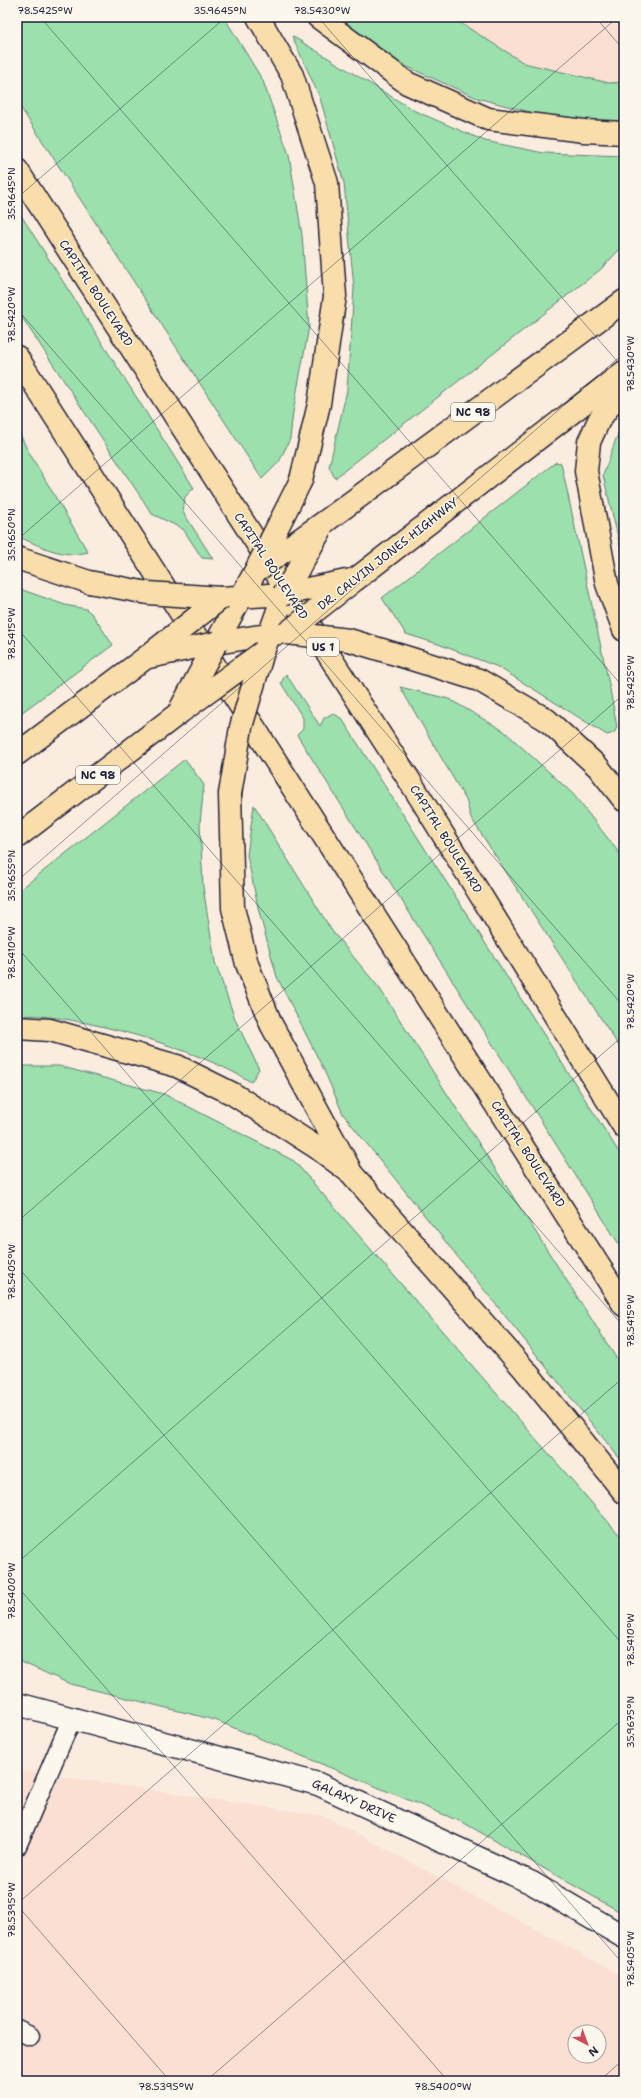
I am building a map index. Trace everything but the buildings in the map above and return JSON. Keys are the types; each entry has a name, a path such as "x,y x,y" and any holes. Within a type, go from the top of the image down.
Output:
{"highway":[{"path":"179,713 242,597 301,480 319,404 335,296 327,183 292,75 258,17"},
{"path":"318,17 407,83 488,119 584,132 624,133"},
{"name":"CAPITAL BOULEVARD","path":"17,170 413,786 624,1127"},
{"name":"NC 98","path":"17,754 144,659 256,570 326,521 624,301"},
{"name":"CAPITAL BOULEVARD","path":"17,357 624,1305"},
{"name":"DR. CALVIN JONES HIGHWAY","path":"17,837 272,640 356,579 624,372"},
{"path":"624,386 599,420 589,442 586,471 607,584 624,630"},
{"path":"326,521 284,594 272,640 241,727 230,794 233,908 248,964 271,1024 351,1173"},
{"path":"17,558 89,582 148,593 221,598 284,594 356,579"},
{"path":"144,659 216,643 272,640 349,640 479,680 547,720 598,767 624,800"},
{"path":"17,1028 50,1030 177,1066 233,1094 316,1147 351,1173 524,1369 624,1492"}],"street":[{"name":"GALAXY DRIVE","path":"17,1704 318,1784 532,1883 624,1937"}],"lane":[{"path":"17,1846 72,1718"}],"shaded area":[{"path":"451,17 624,17 624,82 609,83 524,63"},
{"path":"17,1770 324,1816 624,1977 624,2081 17,2081"}],"green space":[{"path":"17,17 224,17 263,81 289,155 302,235 309,327 293,412 290,439 279,462 262,479 17,102"},
{"path":"338,17 451,17 524,63 609,83 624,82 624,121 556,119 477,98 403,65"},
{"path":"292,36 415,111 485,141 544,153 624,156 624,245 601,269 335,478 329,467 347,390 354,288 344,183 320,98"},
{"path":"17,209 194,488 185,497 183,512 213,559 202,558 183,529 152,514 17,310"},
{"path":"624,424 624,562 603,475 620,428"},
{"path":"17,428 27,449 88,552 79,554 61,553 17,536"},
{"path":"556,462 561,463 609,684 617,727 614,733 607,735 498,667 438,644 406,634 382,598"},
{"path":"17,588 65,605 86,609 92,614 113,645 17,716"},
{"path":"286,674 320,726 324,718 333,713 342,719 624,1160 624,1252 297,735 303,729 303,718 281,683"},
{"path":"400,687 449,699 504,731 573,794 624,859 624,1054 471,818 466,800"},
{"path":"185,759 204,785 200,823 203,887 215,962 235,1019 259,1069 251,1082 201,1057 138,1036 73,1020 43,1016 17,1015 17,892"},
{"path":"254,805 332,931 380,989 624,1370 624,1464 343,1114 323,1068 277,977 259,912 247,855"},
{"path":"17,1066 59,1066 164,1094 294,1161 624,1540 624,1914 464,1823 215,1720 70,1684 17,1660"}]}
